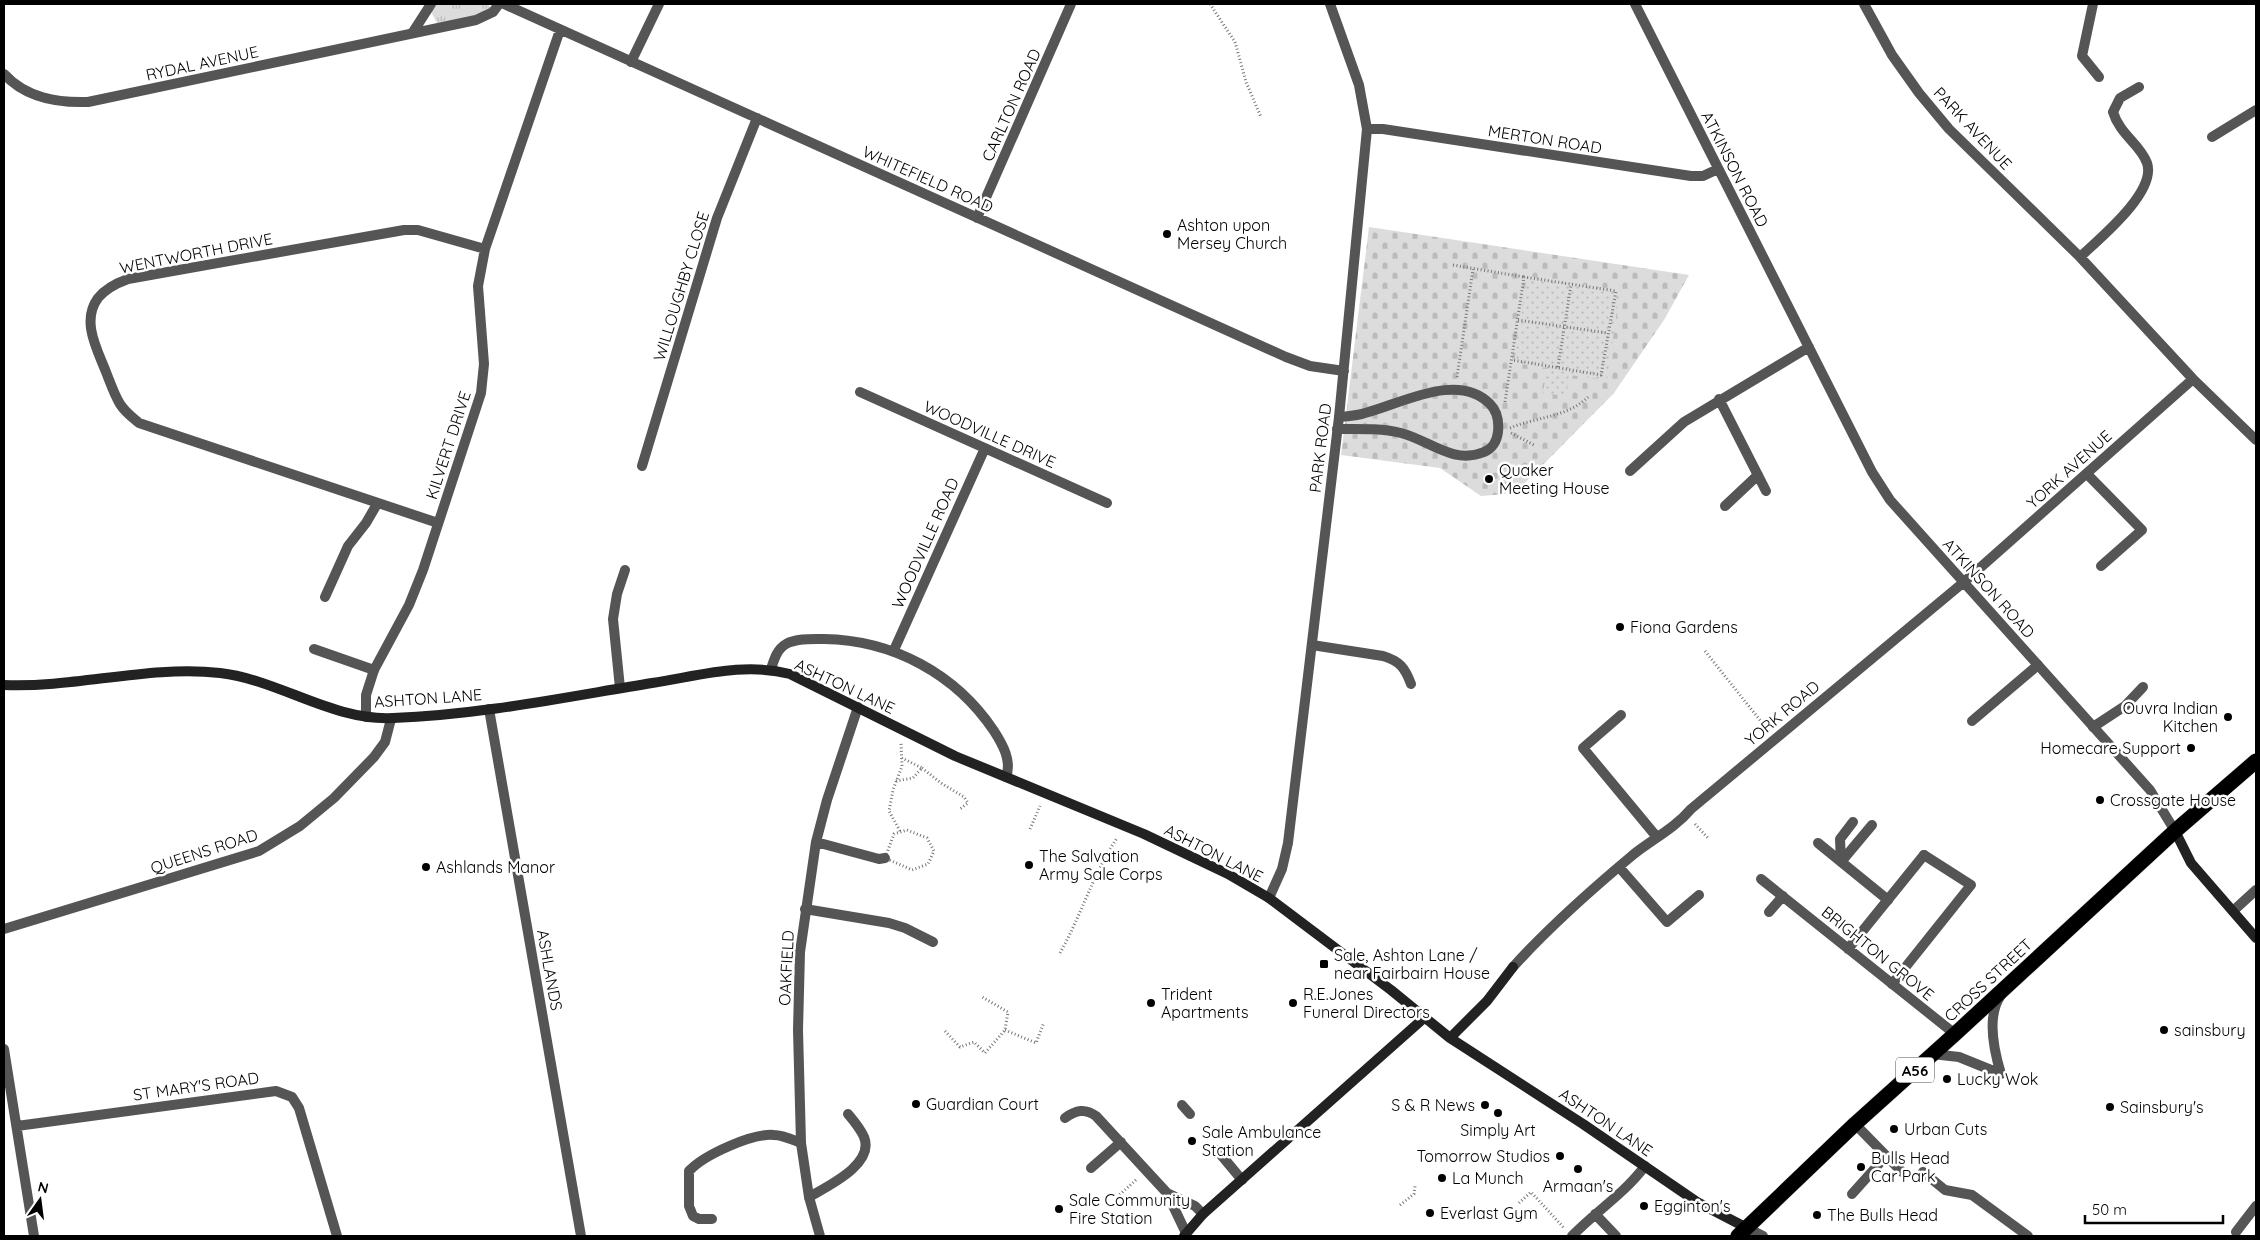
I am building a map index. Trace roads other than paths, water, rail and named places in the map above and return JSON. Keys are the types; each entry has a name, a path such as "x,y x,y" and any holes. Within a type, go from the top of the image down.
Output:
{"highway":[{"name":"CROSS STREET","path":"1742,1232 1855,1124 2012,980 2175,831 2256,761"}],"main road":[{"name":"ASHTON LANE","path":"4,685 26,686 68,683 190,671 256,680 334,710 366,717 390,718 441,715 489,709 731,669 771,669 809,682 955,756 1144,834 1228,874 1269,898 1391,990 1450,1038 1742,1232"},
{"path":"2175,831 2191,863 2256,938"},
{"path":"1450,1038 1487,1001 1514,967"},
{"path":"1185,1235 1203,1214 1424,1018"}],"street":[{"path":"413,32 431,4"},
{"name":"RYDAL AVENUE","path":"4,74 10,82 28,93 40,97 67,103 88,102 476,20 493,12 499,4"},
{"name":"WHITEFIELD ROAD","path":"504,4 1286,357 1310,366 1344,371"},
{"path":"631,62 659,4"},
{"name":"CARLTON ROAD","path":"977,218 1071,4"},
{"name":"PARK ROAD","path":"1269,898 1282,869 1288,843 1339,417 1367,129 1360,85 1330,4"},
{"name":"ATKINSON ROAD","path":"1635,4 1872,472 1890,500 2150,790 2175,831"},
{"name":"PARK AVENUE","path":"1864,4 1892,55 1919,93 1948,128 2080,257 2193,380 2256,440"},
{"path":"2093,4 2082,56 2099,77"},
{"name":"KILVERT DRIVE","path":"366,717 366,695 374,670 409,605 481,393 484,364 478,286 485,249 560,30"},
{"path":"2080,257 2126,212 2147,180 2146,163 2123,134 2116,123 2113,112 2120,98 2139,87"},
{"path":"2212,137 2256,110"},
{"name":"WILLOUGHBY CLOSE","path":"642,466 717,218 757,118"},
{"name":"MERTON ROAD","path":"1367,129 1383,129 1691,176 1703,176 1718,169"},
{"name":"WENTWORTH DRIVE","path":"438,523 140,423 128,415 120,404 92,336 91,321 97,299 113,285 128,279 404,230 418,230 485,249"},
{"path":"1630,471 1684,422 1719,399 1809,347"},
{"name":"YORK AVENUE","path":"1964,582 2193,380"},
{"path":"1337,429 1363,428 1413,436 1447,453 1461,456 1476,455 1489,450 1496,441 1498,431 1498,418 1493,406 1483,397 1470,391 1430,392 1389,404 1368,413 1339,417"},
{"name":"WOODVILLE DRIVE","path":"860,392 1107,503"},
{"path":"1719,399 1766,491"},
{"name":"WOODVILLE ROAD","path":"894,650 984,448"},
{"path":"2086,474 2142,530 2101,566"},
{"path":"1725,506 1758,475"},
{"path":"325,597 348,546 366,523 377,504"},
{"path":"620,688 613,619 617,594 625,570"},
{"name":"YORK ROAD","path":"1514,967 1527,951 1619,867 1656,836 1666,832 1964,582"},
{"path":"771,669 780,649 786,643 796,641 840,640 867,643 894,650 944,678 967,697 984,716 998,737 1010,767 1006,777"},
{"path":"1312,646 1384,656 1393,659 1405,669 1411,684"},
{"path":"314,650 374,670"},
{"path":"1972,721 2038,665"},
{"path":"2093,727 2125,706 2143,687"},
{"name":"OAKFIELD","path":"820,1236 809,1196 801,1143 798,992 805,909 816,842 827,800 858,707"},
{"name":"ASHLANDS","path":"489,709 581,1236"},
{"path":"1621,715 1584,748 1656,836"},
{"name":"QUEENS ROAD","path":"4,929 259,851 300,826 334,798 385,742 390,718"},
{"path":"1841,862 1840,839 1853,822"},
{"path":"1841,862 1872,825"},
{"path":"816,842 879,859 885,858"},
{"path":"1818,843 1888,900"},
{"path":"1848,949 1924,855 1971,885 1892,984"},
{"path":"1619,867 1667,922 1698,895"},
{"name":"BRIGHTON GROVE","path":"1761,879 1955,1034"},
{"path":"2233,911 2256,890"},
{"path":"1769,912 1783,896"},
{"path":"805,909 905,928 933,942"},
{"path":"1932,1054 1960,1057 2001,1074 1992,1037 1996,1002 2012,980"},
{"path":"4,1050 34,1236"},
{"name":"ST MARY'S ROAD","path":"16,1126 276,1091 292,1097 299,1108 337,1236"},
{"path":"1182,1105 1190,1114"},
{"path":"1065,1118 1078,1111 1090,1112 1121,1142 1167,1193 1185,1235"},
{"path":"809,1196 853,1169 865,1150 865,1139 848,1114"},
{"path":"1855,1124 1902,1172"},
{"path":"712,1219 693,1216 689,1206 689,1171 698,1161 725,1148 756,1138 774,1135 801,1143"},
{"path":"1091,1168 1121,1142"},
{"path":"1216,1150 1242,1180"},
{"path":"1852,1194 1886,1156"},
{"path":"1572,1236 1611,1202 1645,1166"},
{"path":"1923,1172 1945,1190 1972,1195 2028,1236"},
{"path":"1167,1193 1196,1206 1203,1214"},
{"path":"2236,1232 2256,1206"},
{"path":"1595,1214 1616,1236"},
{"path":"1742,1232 1763,1236"}],"place":[{"name":"Ashton upon Mersey Church","path":"1167,234"},
{"name":"Quaker Meeting House","path":"1489,479"},
{"name":"Fiona Gardens","path":"1620,627"},
{"name":"Ouvra Indian Kitchen","path":"2228,717"},
{"name":"Homecare Support","path":"2191,748"},
{"name":"Crossgate House","path":"2100,800"},
{"name":"The Salvation Army Sale Corps","path":"1029,865"},
{"name":"Ashlands Manor","path":"426,867"},
{"name":"Sale, Ashton Lane / near Fairbairn House","path":"1324,964"},
{"name":"Trident Apartments","path":"1151,1003"},
{"name":"R.E.Jones Funeral Directors","path":"1293,1003"},
{"name":"sainsbury","path":"2164,1030"},
{"name":"Lucky Wok","path":"1947,1079"},
{"name":"Guardian Court","path":"916,1104"},
{"name":"S & R News","path":"1485,1105"},
{"name":"Sainsbury's","path":"2110,1107"},
{"name":"Simply Art","path":"1498,1113"},
{"name":"Urban Cuts","path":"1894,1129"},
{"name":"Sale Ambulance Station","path":"1192,1141"},
{"name":"Tomorrow Studios","path":"1560,1156"},
{"name":"Bulls Head Car Park","path":"1861,1167"},
{"name":"Armaan's","path":"1578,1169"},
{"name":"La Munch","path":"1442,1178"},
{"name":"Egginton's","path":"1644,1206"},
{"name":"Sale Community Fire Station","path":"1059,1209"},
{"name":"Everlast Gym","path":"1430,1213"},
{"name":"The Bulls Head","path":"1817,1215"}]}
